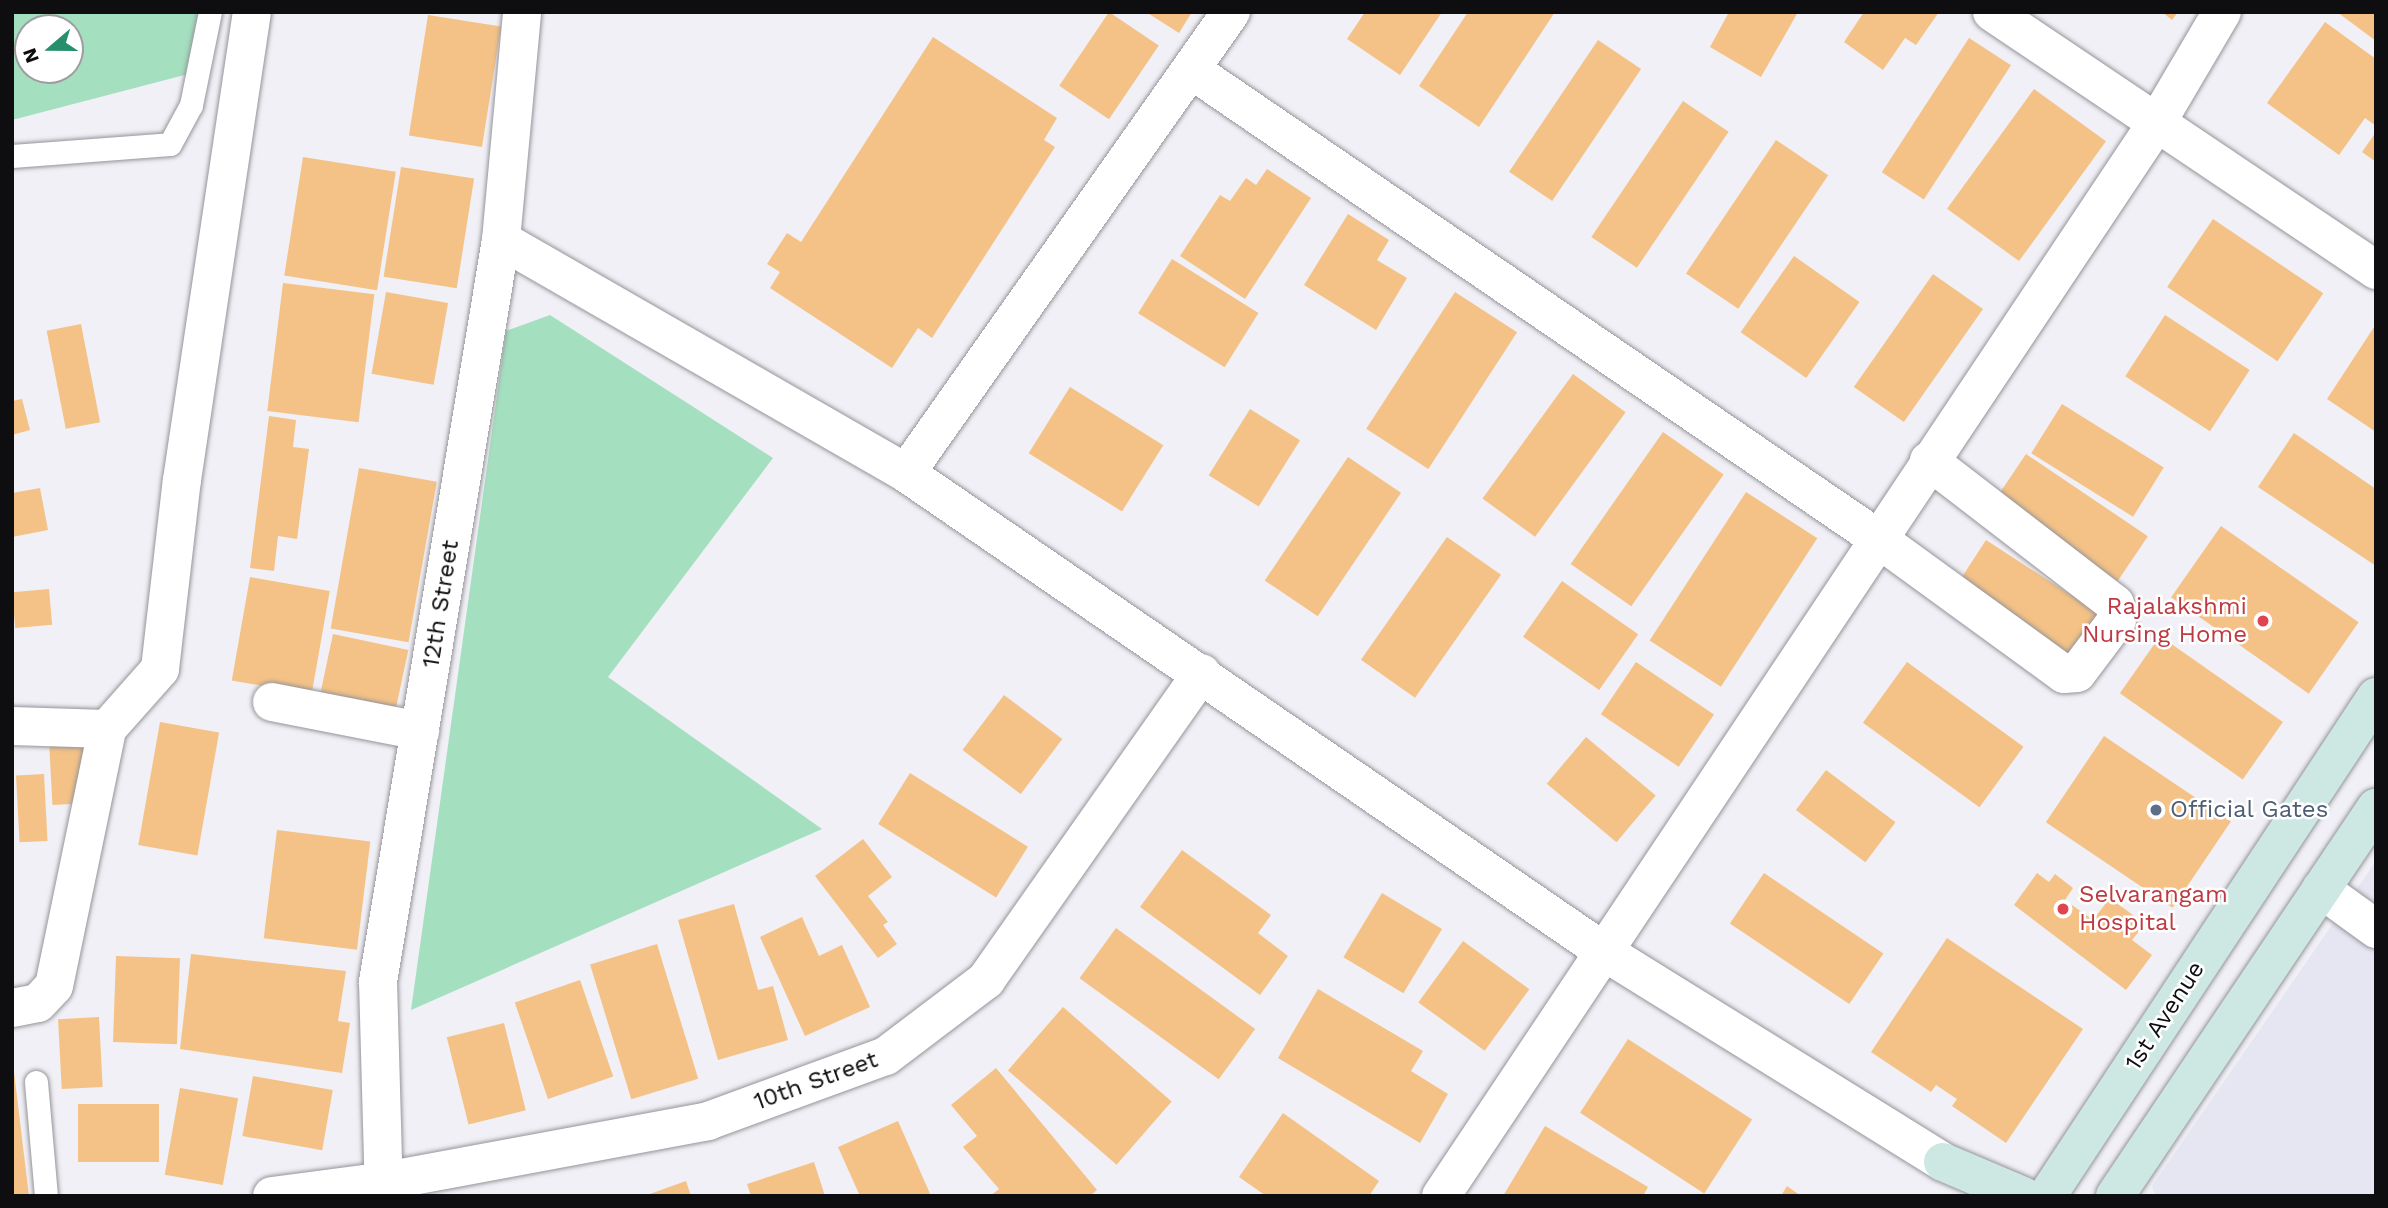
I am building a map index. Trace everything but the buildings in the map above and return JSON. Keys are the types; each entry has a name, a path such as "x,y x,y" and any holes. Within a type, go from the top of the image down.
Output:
{"main road":[{"name":"1st Avenue","path":"2047,1196 2376,697"},
{"path":"2115,1196 2376,807"},
{"path":"1943,1162 1970,1196"},
{"path":"1943,1162 2023,1196"}],"street":[{"path":"12,1008 38,1003 54,986 107,729 160,669 182,480 252,12"},
{"name":"12th Street","path":"382,1189 379,982 501,240 522,12"},
{"path":"906,472 1193,71 1231,12"},
{"path":"1992,12 2375,268"},
{"path":"1441,1196 1877,538 2156,124 2222,12"},
{"path":"1193,71 1877,538 2064,674 2072,675 2082,668 2117,621 2119,612 2106,596 1929,461"},
{"path":"501,240 906,472 1603,951 1943,1162"},
{"name":"10th Street","path":"272,1196 382,1189 708,1121 886,1056 986,981 1202,673"},
{"path":"272,702 420,731"},
{"path":"12,726 107,729"},
{"path":"2321,889 2376,929"}],"lane":[{"path":"12,156 170,144 191,105 210,12"},
{"path":"36,1082 46,1196"}],"shaded area":[{"path":"2376,861 2376,1196 2155,1196 2152,1186"}],"green space":[{"path":"12,12 204,12 196,72 12,120"},
{"path":"550,315 773,458 608,677 822,829 411,1010 506,331"}],"place":[{"name":"Rajalakshmi Nursing Home","path":"2263,621"},
{"name":"Official Gates","path":"2156,810"},
{"name":"Selvarangam Hospital","path":"2063,909"}]}
